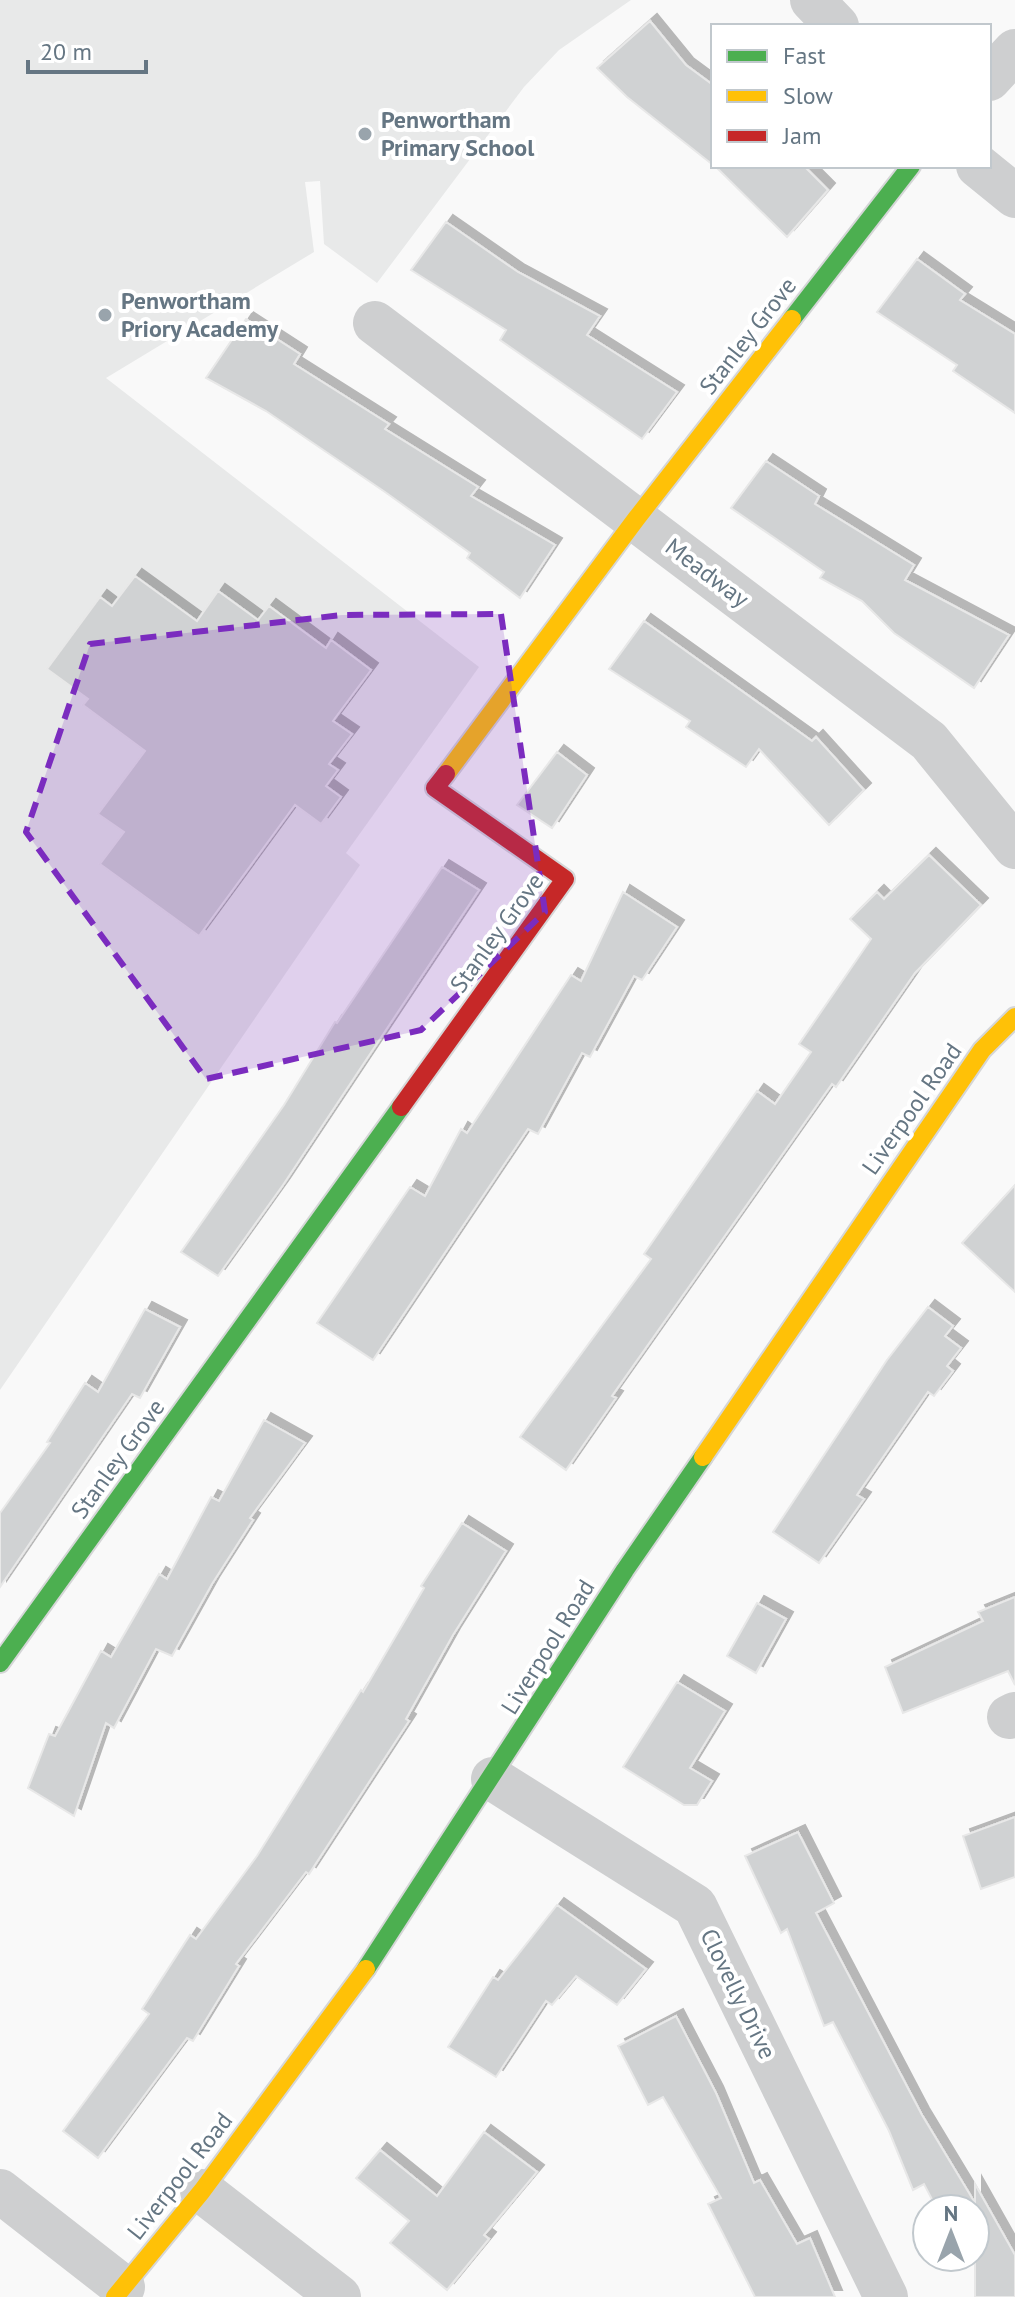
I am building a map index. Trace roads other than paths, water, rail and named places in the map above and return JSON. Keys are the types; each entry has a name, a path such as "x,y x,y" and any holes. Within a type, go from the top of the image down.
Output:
{"street":[{"path":"812,0 835,24"},
{"path":"991,77 1015,51"},
{"name":"Stanley Grove","path":"0,1663 565,879 435,788 636,519 909,168"},
{"path":"980,168 1015,196"},
{"name":"Meadway","path":"375,323 929,741 1015,847"},
{"name":"Liverpool Road","path":"119,2292 202,2191 386,1943 633,1557 982,1050 1015,1017"},
{"name":"Clovelly Drive","path":"493,1779 695,1906 886,2297"},
{"path":"0,2191 119,2292"},
{"path":"202,2191 339,2297"}],"place":[{"name":"Penwortham Primary School","path":"365,134"},
{"name":"Penwortham Priory Academy","path":"105,315"}]}
